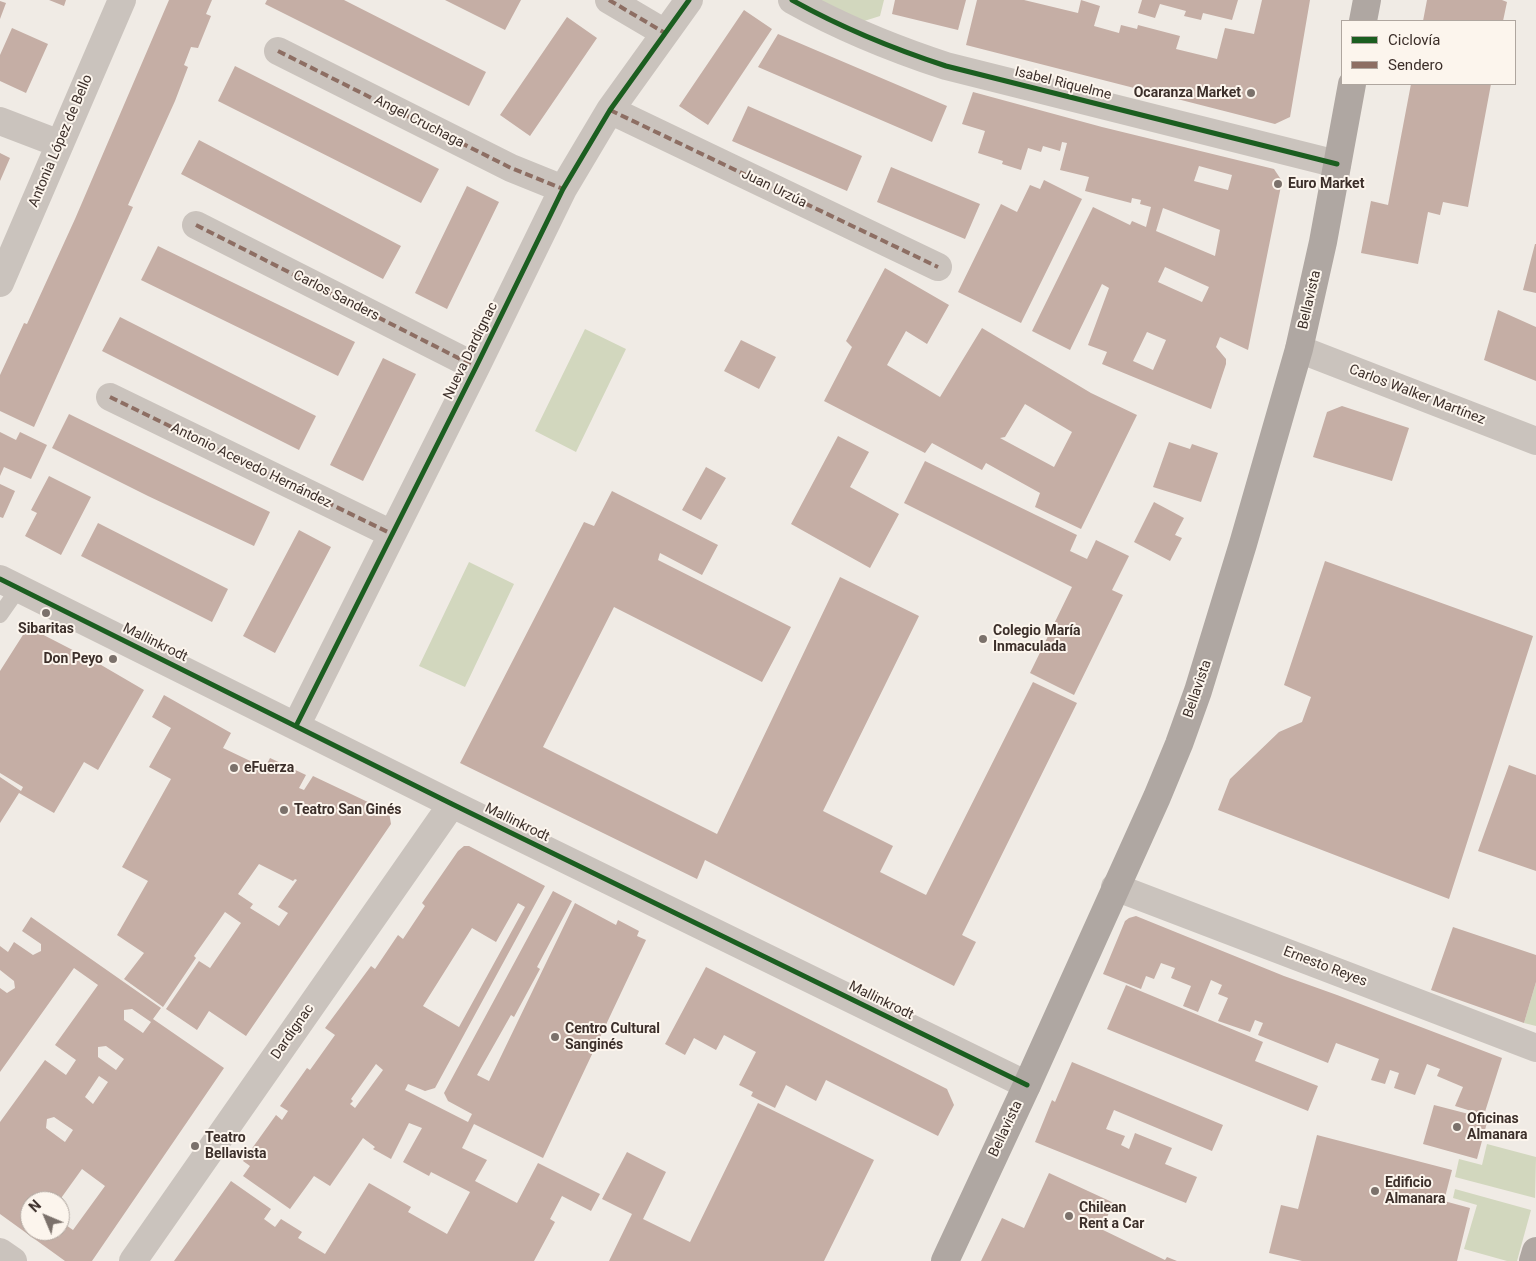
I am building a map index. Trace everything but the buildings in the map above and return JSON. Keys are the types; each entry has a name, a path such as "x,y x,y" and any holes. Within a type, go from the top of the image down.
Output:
{"main road":[{"path":"1363,20 1367,0"},
{"name":"Bellavista","path":"945,1261 1157,797 1198,691 1259,491 1298,350 1322,242 1352,85"},
{"path":"1533,1261 1536,1251"}],"street":[{"name":"Antonia López de Bello","path":"0,283 122,0"},
{"path":"609,0 665,33"},
{"name":"Nueva Dardignac","path":"296,726 563,189 610,110 689,0"},
{"name":"Isabel Riquelme","path":"792,0 827,20 871,39 908,54 946,66 1337,164"},
{"name":"Angel Cruchaga","path":"278,51 511,168 563,189"},
{"name":"Juan Urzúa","path":"610,110 938,266"},
{"path":"0,121 60,144"},
{"name":"Carlos Sanders","path":"196,226 476,367"},
{"name":"Carlos Walker Martínez","path":"1298,350 1536,441"},
{"name":"Antonio Acevedo Hernández","path":"110,398 392,534"},
{"name":"Mallinkrodt","path":"10,583 452,804 1027,1085"},
{"name":"Dardignac","path":"134,1261 452,804"},
{"name":"Ernesto Reyes","path":"1115,887 1536,1048"},
{"path":"0,1252 13,1261"}],"lane":[{"path":"0,616 10,583"}],"green space":[{"path":"820,0 884,0 880,16 861,22"},
{"path":"585,329 626,349 576,452 535,431"},
{"path":"469,562 514,584 465,687 419,666"},
{"path":"1536,982 1536,1026 1524,1023"},
{"path":"1487,1144 1536,1157 1535,1198 1455,1177 1459,1159 1482,1165"},
{"path":"1455,1189 1531,1210 1517,1261 1507,1261 1464,1249 1477,1205 1453,1198"}],"marked path":[{"path":"609,0 665,33"},
{"path":"278,51 511,168 563,189"},
{"path":"610,110 938,267"},
{"path":"196,225 476,367"},
{"path":"110,397 392,534"}],"cycle path":[{"path":"296,726 563,189 610,110 689,0"},
{"path":"792,0 829,20 867,37 946,66 1337,164"},
{"path":"0,579 452,804 1027,1085"}],"place":[{"name":"Ocaranza Market","path":"1251,93"},
{"name":"Euro Market","path":"1278,184"},
{"name":"Sibaritas","path":"46,613"},
{"name":"Colegio María Inmaculada","path":"983,639"},
{"name":"Don Peyo","path":"113,659"},
{"name":"eFuerza","path":"234,768"},
{"name":"Teatro San Ginés","path":"284,810"},
{"name":"Centro Cultural Sanginés","path":"555,1037"},
{"name":"Oficinas Almanara","path":"1457,1127"},
{"name":"Teatro Bellavista","path":"195,1146"},
{"name":"Edificio Almanara","path":"1375,1191"},
{"name":"Chilean Rent a Car","path":"1069,1216"}]}
